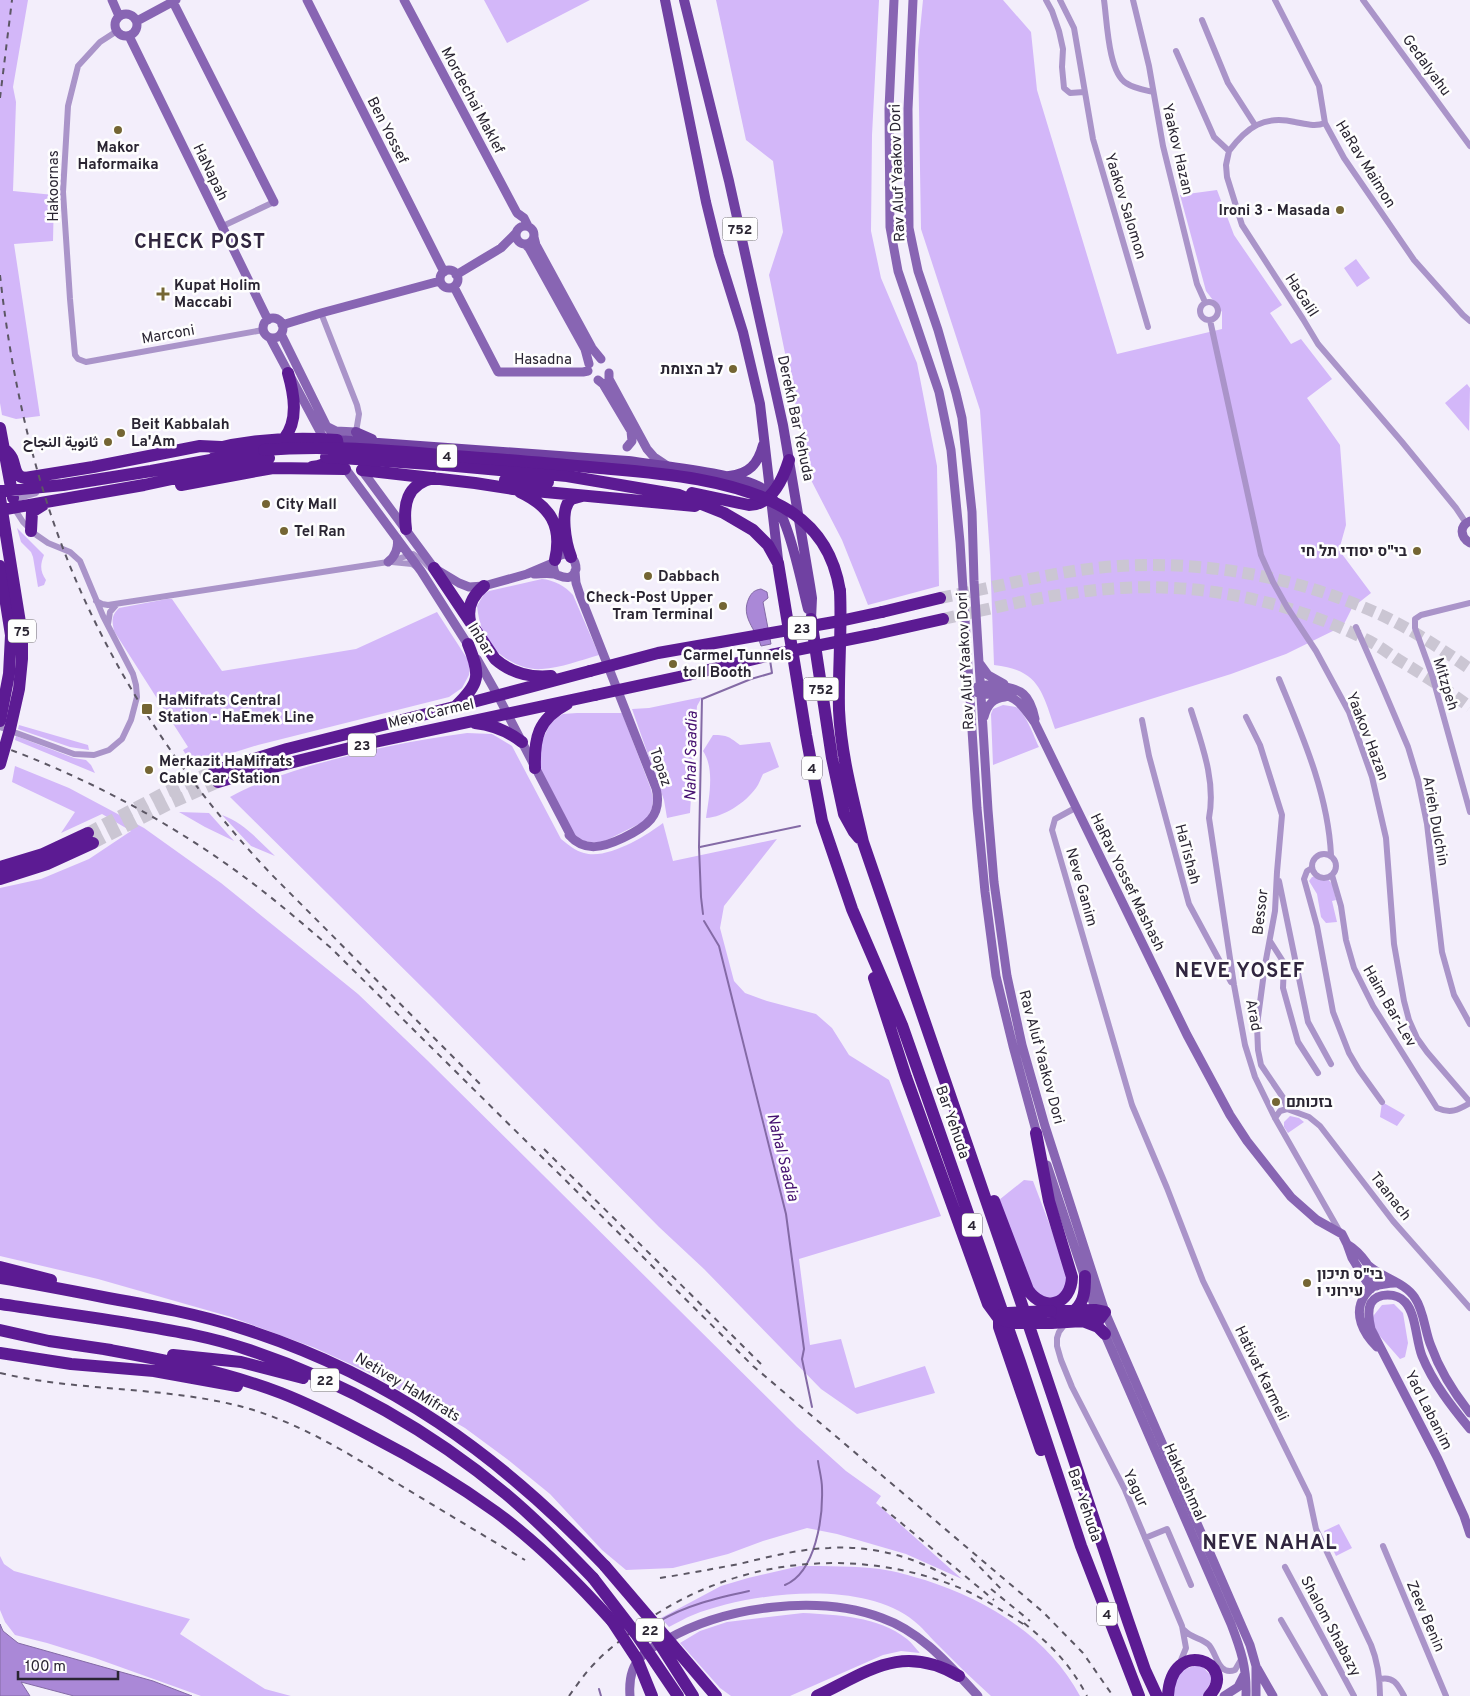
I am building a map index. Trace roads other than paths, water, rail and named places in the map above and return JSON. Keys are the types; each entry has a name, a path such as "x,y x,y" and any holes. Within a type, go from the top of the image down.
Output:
{"highway":[{"path":"284,439 290,430 294,411 294,397 288,374"},
{"path":"0,428 4,448 4,500"},
{"path":"151,471 174,458 222,447 284,439 330,439 338,447 335,455 328,464 312,467"},
{"path":"4,448 12,459 17,474 25,478 200,446 222,447"},
{"name":"4","path":"4,500 50,502 144,485 290,448 358,450 522,461 657,473 738,489 763,497 785,508 802,520 813,531 832,558 837,574 841,611 839,709 841,733 850,786 863,842"},
{"name":"4","path":"4,500 63,485 266,454 356,458 567,476 687,497 724,513 756,532 773,551 778,563"},
{"path":"657,491 685,492 749,505 759,503 770,496 782,479 789,460"},
{"path":"144,485 173,486 273,468 345,468"},
{"path":"362,470 475,482 513,489 687,505 724,513"},
{"path":"475,482 506,480 548,482 560,480 567,476"},
{"path":"406,529 405,514 409,496 420,483 435,478"},
{"path":"513,489 539,502 552,518 557,536 554,562"},
{"path":"571,557 564,510 571,499 586,496"},
{"name":"75","path":"0,764 10,729 22,659 22,635 4,500"},
{"path":"31,531 33,511 50,502"},
{"name":"Bar Yehuda","path":"778,563 822,821 852,909 902,1025 1020,1362 1081,1546 1139,1696"},
{"name":"75","path":"0,566 10,635 9,674 0,720"},
{"path":"434,568 495,659 510,670 527,676 574,675"},
{"path":"472,626 469,615 471,603 484,586"},
{"name":"23","path":"498,696 658,653 840,621 940,598"},
{"name":"Derekh Bar Yehuda","path":"811,619 832,758 844,814 854,832 863,842"},
{"name":"23","path":"506,713 943,619"},
{"path":"454,707 470,691 476,678 476,664 468,644"},
{"name":"Mevo Carmel","path":"498,696 287,749 216,777 274,767 506,713"},
{"path":"536,768 535,747 540,728 557,710 576,698"},
{"path":"462,722 494,726 522,742"},
{"path":"0,867 90,838 47,864 0,879"},
{"name":"Bar Yehuda","path":"863,842 1130,1629 1157,1696"},
{"path":"852,909 906,1077 988,1304 999,1318 1014,1323 1051,1317 1075,1310 1100,1314"},
{"path":"942,1072 1006,1229 1028,1290 1039,1301 1054,1303 1059,1302 1070,1290 1072,1277 1049,1200 1036,1133"},
{"path":"0,1267 182,1312"},
{"path":"1075,1310 1083,1298 1085,1276"},
{"name":"Netivey HaMifrats","path":"0,1278 182,1312 241,1328 352,1371 422,1411 504,1470 558,1518 604,1566 655,1636 693,1696"},
{"name":"22","path":"2,1304 180,1332 245,1348 341,1386 380,1408 428,1437 506,1494 548,1532 593,1578 636,1634 678,1696"},
{"path":"1051,1317 1066,1322 1083,1321 1100,1314"},
{"path":"999,1318 998,1327 1034,1433 1064,1511 1081,1546"},
{"path":"1083,1321 1098,1328 1105,1334"},
{"path":"4,1331 49,1342 179,1363 228,1376 281,1393 340,1419 411,1457 497,1513 546,1555 591,1598 612,1621 637,1658 652,1696"},
{"path":"104,1350 220,1359 247,1363 309,1379 351,1394 380,1408"},
{"path":"0,1353 71,1364 154,1371 208,1380 280,1397 340,1419"},
{"path":"604,1566 716,1696"},
{"path":"818,1696 876,1667 901,1660 929,1663 945,1668 959,1676"},
{"path":"1168,1696 1170,1685 1178,1668 1186,1661 1191,1660 1200,1660 1215,1671 1217,1680 1209,1696"}],"main road":[{"name":"752","path":"665,0 706,202 719,255 743,332 760,404 778,563"},
{"name":"Derekh Bar Yehuda","path":"684,0 740,229 783,425 810,584 812,598 811,619"},
{"path":"356,432 385,442"},
{"path":"726,477 743,473 755,464 759,457 764,437"},
{"path":"330,439 628,461 671,466 756,484 770,496 780,512 790,539 811,619"},
{"path":"345,468 349,454 355,446 372,442"}],"street":[{"path":"112,0 119,16 115,25 117,31 122,36 130,36 136,32 137,21"},
{"name":"Ben Yossef","path":"307,0 442,276"},
{"name":"Mordechai Maklef","path":"404,0 517,213 524,218 528,226"},
{"name":"Rav Aluf Yaakov Dori","path":"894,0 889,109 890,227 898,271 940,392 950,442 960,542 977,808 996,976 1036,1133 1100,1314"},
{"name":"Rav Aluf Yaakov Dori","path":"913,0 908,109 909,228 918,271 956,392 962,418 972,512 982,724 994,882 1007,976 1022,1045 1100,1314"},
{"path":"1046,0 1059,31 1063,49 1064,88 1070,93 1084,92"},
{"name":"Yaakov Salomon","path":"1060,0 1074,28 1093,138 1148,327"},
{"path":"1104,0 1109,39 1116,70 1120,78 1127,84 1152,92"},
{"name":"Yaakov Hazan","path":"1133,0 1149,66 1152,92 1163,146 1197,284 1204,302"},
{"name":"HaRav Maimon","path":"1275,0 1319,86 1326,123 1344,158 1414,260 1470,321"},
{"name":"Gedalyahu","path":"1363,0 1470,146"},
{"path":"137,21 175,1 274,202 223,226"},
{"path":"119,16 130,14 137,21"},
{"path":"1202,20 1228,83 1255,125"},
{"name":"Hakoornas","path":"78,359 74,350 63,192 68,106 78,66 100,42 117,31"},
{"name":"HaNapah","path":"130,36 268,320"},
{"path":"1176,51 1214,137 1229,151 1236,141 1255,125 1268,120 1283,119 1318,126 1326,123"},
{"name":"HaGalil","path":"1229,151 1226,165 1227,177 1242,225 1318,344 1468,522"},
{"name":"Mordechai Maklef","path":"517,213 517,232"},
{"path":"456,274 501,248 522,226 528,226 533,229 536,245 592,348 608,366 609,379 647,449 654,458 671,466"},
{"path":"517,232 517,239 529,248 585,349 591,377 603,384 631,431 632,441 627,447"},
{"path":"501,248 531,242 534,237"},
{"path":"282,324 442,276 450,271 456,274 458,280 454,287 445,287 442,276"},
{"name":"Hasadna","path":"454,287 498,372 583,372 589,367"},
{"path":"1204,302 1213,303 1218,310 1215,318 1210,320 1203,319 1200,314 1200,307 1204,302"},
{"path":"321,313 358,405 356,432 336,431 326,425"},
{"path":"270,338 277,337 283,330 282,324 275,318 268,320 264,324 264,330 288,374 330,439 349,454 362,470 434,568 464,585 474,587 528,574 554,562 564,555 571,557 576,564 575,571 570,577 528,574"},
{"name":"Yaakov Hazan","path":"1210,320 1261,555 1272,582 1286,607 1316,651 1349,712 1372,776 1386,838 1394,944 1409,1020 1416,1038 1470,1102"},
{"name":"Marconi","path":"78,359 86,362 106,359 264,330"},
{"path":"281,334 326,425 330,439"},
{"path":"589,367 595,360 601,359"},
{"path":"598,380 604,378 608,373"},
{"path":"335,455 345,468 362,470"},
{"name":"Inbar","path":"345,468 421,571 468,644 536,768"},
{"path":"0,727 80,755 102,753 116,745 127,730 136,700 137,689 132,671 109,629 80,561 76,556 48,543 31,531 4,500"},
{"path":"1468,522 1462,529 1462,533 1465,540 1470,543"},
{"path":"388,562 394,555 398,543 397,538"},
{"path":"96,601 104,604 118,603 388,562 409,555 415,555 422,560 450,591"},
{"path":"388,562 412,564 421,571"},
{"path":"554,562 553,567 559,576 580,595"},
{"name":"Topaz","path":"536,768 562,824 572,838 582,845 600,847 611,844 646,825 654,816 657,804 656,788 580,595 575,571"},
{"path":"109,629 109,614 118,603"},
{"name":"Mitzpeh","path":"1470,603 1421,615 1415,619 1415,628 1432,675 1470,812"},
{"name":"Arieh Dulchin","path":"1356,628 1404,738 1416,772 1427,824 1442,952 1454,995 1470,1024"},
{"path":"980,664 988,675 1018,690 1026,697 1032,706 1036,723"},
{"path":"1279,679 1303,737 1324,803 1331,855 1336,864 1335,872 1332,875 1327,878 1316,876 1312,868 1314,859 1324,853 1331,855"},
{"path":"970,690 1009,687"},
{"path":"981,689 1014,698 1020,703 1036,723 1077,807"},
{"path":"982,724 986,709 992,701 1002,697 1014,698"},
{"name":"Arad","path":"1191,710 1210,779 1211,805 1209,818 1234,985 1245,1045 1255,1077 1275,1118 1348,1244 1352,1258 1374,1288"},
{"name":"Bessor","path":"1246,717 1260,744 1282,815 1275,911 1257,1024 1261,1066 1284,1099 1287,1109"},
{"name":"HaTishah","path":"1142,720 1149,756 1188,904 1234,985"},
{"name":"HaRav Yossef Mashash","path":"1077,807 1186,1035 1230,1115 1267,1168 1291,1197 1313,1217 1342,1234"},
{"name":"Neve Ganim","path":"1077,807 1055,819 1052,830 1124,1076"},
{"path":"1312,868 1307,871 1304,879 1317,926 1333,1012 1349,1053 1382,1102"},
{"path":"1277,872 1308,1022 1331,1064"},
{"name":"Haim Bar-Lev","path":"1332,875 1341,906 1346,940 1354,968 1373,1006 1437,1108 1446,1112 1459,1109 1470,1102"},
{"path":"1270,941 1284,963 1283,988 1298,1042 1318,1073"},
{"name":"Hativat Karmeli","path":"1124,1076 1132,1105 1167,1188 1202,1281 1309,1496 1316,1529 1371,1645 1377,1660 1380,1696"},
{"path":"1275,1118 1280,1111 1287,1109"},
{"name":"Taanach","path":"1287,1109 1309,1117 1320,1126 1393,1221 1470,1308"},
{"name":"Arad","path":"1348,1244 1357,1250 1368,1265 1374,1288"},
{"name":"Yad Labanim","path":"1368,1265 1376,1273 1404,1287 1416,1299 1430,1346 1443,1374 1470,1413"},
{"path":"1378,1298 1370,1296 1374,1288 1384,1284 1396,1283"},
{"name":"Yad Labanim","path":"1374,1288 1361,1302 1359,1318 1366,1335 1385,1355"},
{"name":"Yad Labanim","path":"1470,1429 1450,1405 1432,1378 1421,1355 1410,1310 1406,1303 1397,1296 1385,1295 1378,1298 1370,1305 1368,1315 1371,1329 1467,1517 1470,1534"},
{"name":"Hakhashmal","path":"1100,1314 1105,1334 1211,1575 1242,1654 1246,1670 1246,1696"},
{"name":"Hakhashmal","path":"1100,1314 1238,1617 1256,1666 1256,1696"},
{"name":"Yagur","path":"1066,1322 1057,1338 1061,1360 1072,1387 1125,1490 1182,1626 1186,1648 1178,1668"},
{"path":"1145,1538 1167,1529 1191,1586"},
{"name":"Zeev Benin","path":"1383,1546 1446,1696"},
{"name":"Shalom Shabazy","path":"1285,1567 1354,1696"},
{"path":"630,1696 631,1678 639,1658 682,1630 704,1621 746,1612 807,1605 851,1608 899,1624 926,1643 978,1696"},
{"path":"1281,1620 1325,1696"},
{"path":"1182,1626 1190,1636 1205,1642 1209,1646 1219,1664 1225,1670 1234,1671 1237,1669 1242,1654"},
{"path":"1256,1666 1273,1696"},
{"path":"1224,1696 1241,1684 1246,1670"},
{"path":"1380,1680 1392,1679 1404,1696"}],"waterway":[{"name":"Nahal Saadia","path":"703,914 699,847 702,699 751,679 772,673 770,660"},
{"path":"700,847 800,826"},
{"name":"Nahal Saadia","path":"704,921 719,946 786,1214 804,1349 802,1359 812,1407"},
{"name":"Nahal Saadia","path":"785,1585 796,1578 804,1568 816,1542 822,1500 822,1481 818,1461"},
{"name":"Nahal Saadia","path":"658,1622 714,1599 749,1591"},
{"name":"Nahal Saadia","path":"644,1631 649,1627"},
{"name":"Nahal Saadia","path":"599,1689 601,1696"}],"tunnel":[{"path":"940,598 1038,577 1096,568 1166,565 1235,571 1304,586 1370,610 1422,637 1470,669"},
{"path":"943,619 1077,592 1153,587 1216,592 1277,605 1337,626 1377,646 1470,707"},
{"path":"88,833 166,792 214,771"},
{"path":"93,843 171,803 218,782"}],"railway":[{"path":"0,98 12,0"},
{"path":"0,275 13,366 33,456 69,565 115,661 171,751 202,794 236,835 271,874 484,1088"},
{"path":"0,746 70,774 171,828 234,869 331,948 753,1366 1043,1612 1083,1653 1113,1696"},
{"path":"544,1149 761,1364"},
{"path":"0,1373 61,1383 183,1395 213,1400 263,1413 302,1429 340,1449 525,1560"},
{"path":"882,1507 994,1600"},
{"path":"660,1578 795,1552 818,1549 861,1548 894,1554 909,1559 953,1580"},
{"path":"971,1558 1004,1592"},
{"path":"569,1696 602,1656 626,1636 662,1611 701,1590 742,1576 784,1567 827,1563 870,1565 913,1573 965,1590 1028,1627"},
{"path":"991,1589 1030,1621"},
{"path":"1024,1623 1060,1656 1074,1674 1087,1696"}],"place":[{"name":"Makor Haformaika","path":"118,130"},
{"name":"Ironi 3 - Masada","path":"1340,210"},
{"name":"Kupat Holim Maccabi","path":"163,294"},
{"name":"לב הצומת","path":"733,369"},
{"name":"Beit Kabbalah La'Am","path":"121,433"},
{"name":"ثانوية النجاح","path":"108,442"},
{"name":"City Mall","path":"266,504"},
{"name":"Tel Ran","path":"284,531"},
{"name":"בי\"ס יסודי תל חי","path":"1417,551"},
{"name":"Dabbach","path":"648,576"},
{"name":"Check-Post Upper Tram Terminal","path":"723,606"},
{"name":"Carmel Tunnels toll Booth","path":"673,664"},
{"name":"HaMifrats Central Station - HaEmek Line","path":"147,709"},
{"name":"Merkazit HaMifrats Cable Car Station","path":"149,770"},
{"name":"בזכותם","path":"1276,1102"},
{"name":"בי\"ס תיכון עירוני ו","path":"1307,1283"}],"district":[{"name":"CHECK POST","path":"200,241"},
{"name":"NEVE YOSEF","path":"1240,970"},
{"name":"NEVE NAHAL","path":"1270,1542"}]}
